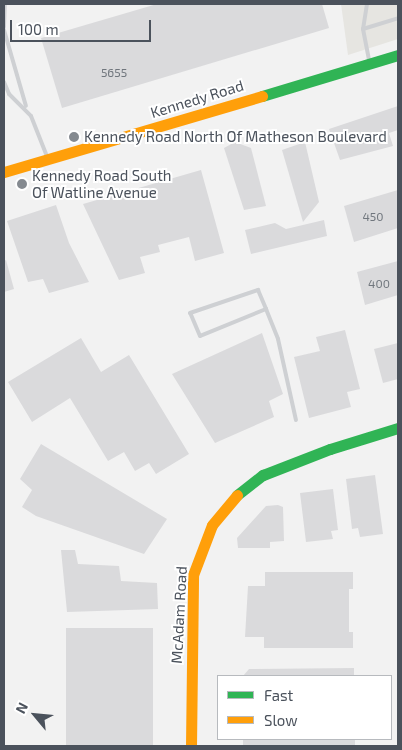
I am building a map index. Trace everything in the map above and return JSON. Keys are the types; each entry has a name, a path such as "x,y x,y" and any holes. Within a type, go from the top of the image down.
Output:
{"street":[{"name":"Kennedy Road","path":"4,172 398,55"},
{"name":"McAdam Road","path":"191,746 194,575 212,525 234,497 262,475 330,449 398,428"}],"lane":[{"path":"5,4 4,28 26,108 48,159"},
{"path":"367,4 363,29 369,64"},
{"path":"363,29 398,18"},
{"path":"4,82 9,94 26,108"},
{"path":"266,309 200,336 190,313 258,290 266,309 278,339 296,420"}],"shaded area":[{"path":"341,4 398,4 398,39 348,55"}],"building":[{"path":"157,4 322,4 329,28 62,108 41,38"},
{"path":"398,106 398,130 389,133 393,146 340,160 329,129"},
{"path":"235,142 251,148 266,206 244,210 224,148"},
{"path":"305,142 319,202 303,222 282,150"},
{"path":"201,170 224,253 195,261 189,237 158,245 160,252 140,257 145,273 119,280 83,204"},
{"path":"398,190 398,228 354,242 344,206"},
{"path":"56,205 69,243 89,282 49,293 43,279 28,282 7,221"},
{"path":"324,220 327,236 251,254 245,230 275,223 286,229"},
{"path":"6,260 14,289 4,292 4,261"},
{"path":"398,261 398,295 365,305 357,272"},
{"path":"345,330 360,389 347,392 351,407 309,418 294,357 320,351 316,337"},
{"path":"262,333 283,394 269,401 274,417 215,443 172,374"},
{"path":"81,338 101,372 129,355 189,454 156,474 149,463 135,471 124,452 108,461 70,398 32,422 8,382"},
{"path":"398,343 398,379 383,383 374,349"},
{"path":"41,444 167,519 144,554 36,516 22,507 32,490 20,479"},
{"path":"375,475 383,534 360,537 358,528 352,529 346,479"},
{"path":"333,489 338,530 331,531 333,539 306,542 300,493"},
{"path":"278,505 283,507 284,541 270,542 270,548 238,548 237,538 266,506"},
{"path":"61,550 75,550 78,564 119,566 121,581 157,583 158,609 67,612"},
{"path":"265,572 353,572 353,589 349,589 349,632 353,632 353,648 264,648 264,637 245,637 248,586 265,586"},
{"path":"66,628 153,628 153,746 66,746"},
{"path":"354,668 354,675 244,675 249,669"},
{"path":"243,740 355,740 355,746 243,746"}],"traffic: fast":[{"path":"262,96 398,55"},
{"path":"237,495 263,475 330,449 398,428"}],"traffic: slow":[{"path":"4,172 262,96"},
{"path":"191,746 193,575 212,525 237,495"}],"place":[{"name":"Kennedy Road North Of Matheson Boulevard","path":"74,137"},
{"name":"Kennedy Road South Of Watline Avenue","path":"22,184"}]}
